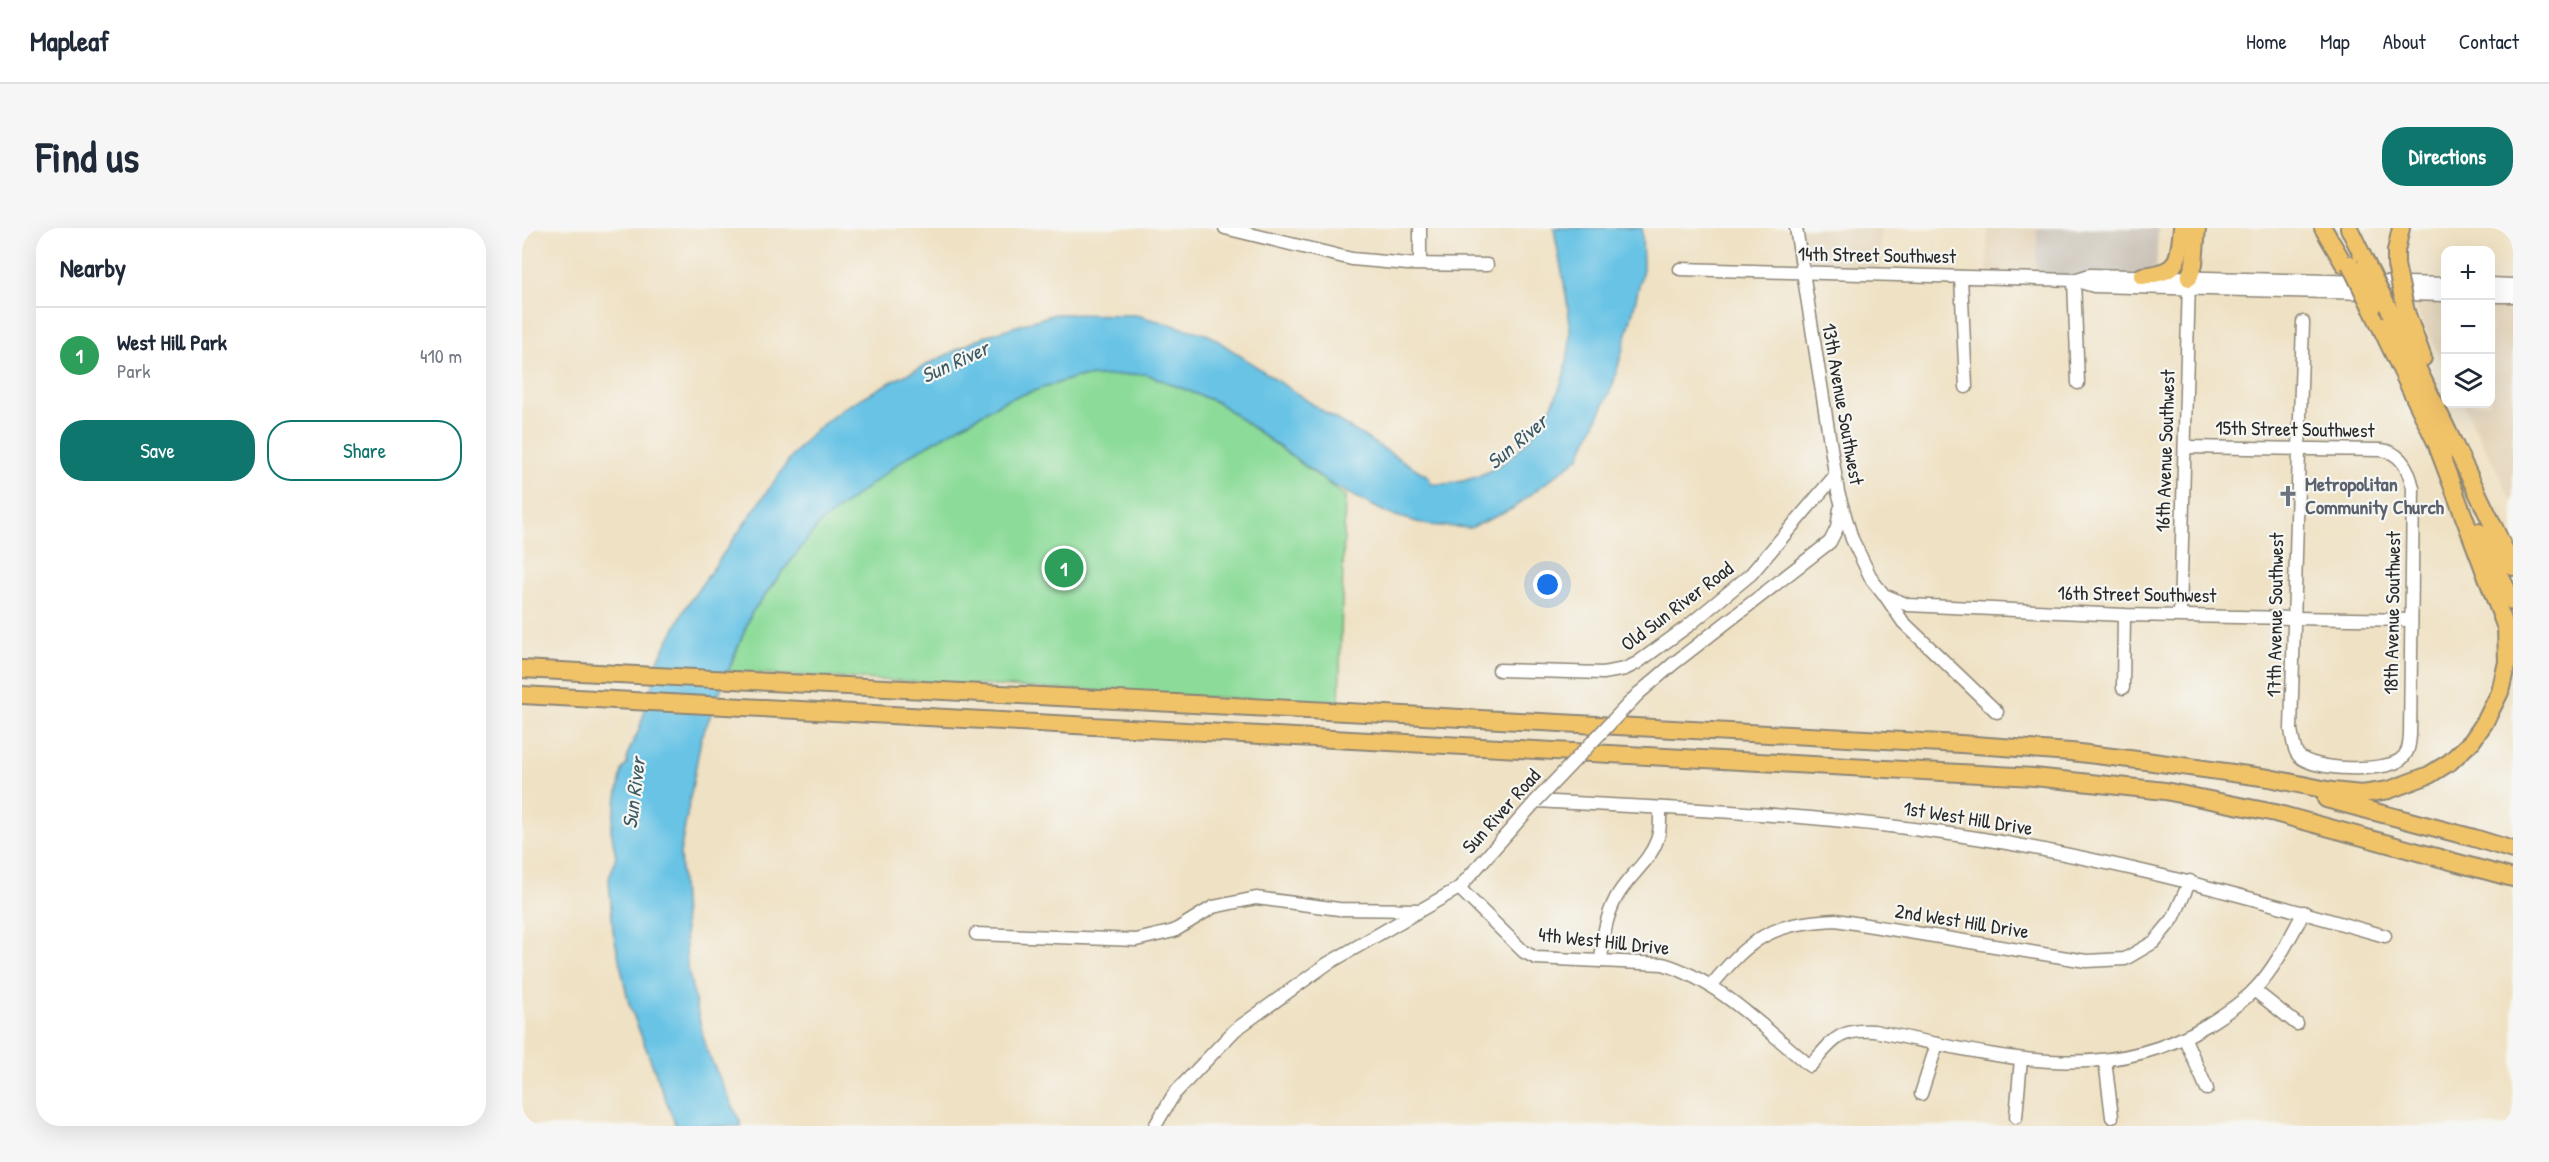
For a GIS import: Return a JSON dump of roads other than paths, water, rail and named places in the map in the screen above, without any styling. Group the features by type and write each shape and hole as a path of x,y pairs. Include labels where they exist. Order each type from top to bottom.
{"highway":[{"path":"2142,276 2156,274 2174,266 2178,260 2185,228"},
{"path":"2185,228 2189,283"},
{"path":"2189,283 2194,264 2197,228"},
{"path":"2323,228 2398,312 2464,469 2513,567"},
{"path":"2332,228 2353,264 2369,304 2513,602"},
{"path":"2349,228 2353,264"},
{"path":"2398,312 2396,251 2401,228"},
{"path":"522,669 1961,744 2071,752 2146,761 2362,794 2389,790 2429,775 2450,762 2472,741 2486,722 2500,692 2507,662 2506,628 2438,448"},
{"path":"522,695 2034,777 2165,791 2275,813 2513,878"},
{"path":"2146,761 2372,810 2513,850"}],"street":[{"path":"1225,228 1352,259 1408,264 1487,265"},
{"path":"1420,228 1420,263"},
{"name":"13th Avenue Southwest","path":"1796,228 1834,477 1852,539 1872,580 1884,595"},
{"name":"14th Street Southwest","path":"1680,269 2074,280 2094,286 2189,283 2441,284"},
{"name":"14th Street Southwest","path":"2074,280 2090,275 2142,276 2189,283 2441,295"},
{"path":"1962,277 1966,387"},
{"path":"2074,280 2078,383"},
{"name":"16th Avenue Southwest","path":"2180,615 2189,283"},
{"path":"2495,284 2513,285"},
{"path":"2495,296 2513,296"},
{"name":"17th Avenue Southwest","path":"2303,322 2291,730 2295,747 2299,756 2312,763 2347,768 2379,768 2399,761 2408,752 2410,735"},
{"name":"15th Street Southwest","path":"2185,447 2381,450 2390,451 2401,459"},
{"name":"18th Avenue Southwest","path":"2401,459 2410,473 2413,488 2410,735"},
{"name":"Old Sun River Road","path":"1499,670 1603,673 1625,669 1637,663 1688,626 1751,574 1834,477"},
{"name":"Sun River Road","path":"1155,1126 1173,1094 1235,1030 1327,964 1459,888 1536,801 1638,694 1672,664 1830,542 1841,515 1838,492"},
{"path":"1884,595 1904,622 1997,712"},
{"name":"16th Street Southwest","path":"1884,595 1908,604 2124,615 2410,620"},
{"path":"2123,688 2124,615"},
{"name":"1st West Hill Drive","path":"1536,801 1825,819 1922,830 2041,849 2190,881 2385,936"},
{"path":"1601,961 1603,931 1607,917 1618,895 1657,841 1660,808"},
{"name":"2nd West Hill Drive","path":"1712,986 1737,955 1766,934 1802,922 1836,920 2086,961 2125,959 2154,942 2173,919 2190,881"},
{"name":"4th West Hill Drive","path":"1459,888 1524,952 1536,958 1663,964 1680,969 1712,986 1810,1066 1837,1037 1853,1030 1874,1031 1937,1044"},
{"path":"976,934 1136,940 1174,931 1213,907 1256,898 1340,909 1421,910"},
{"path":"1921,1094 1937,1044 2062,1064 2146,1053 2185,1039 2222,1016 2254,990 2280,957 2304,912"},
{"path":"2254,990 2297,1024"},
{"path":"2185,1039 2208,1089"},
{"path":"2016,1118 2021,1059"},
{"path":"2105,1060 2112,1117"}],"water":[{"name":"Sun River","path":"1554,228 1642,228 1643,269 1613,385 1579,457 1512,509 1470,528 1428,525 1389,514 1332,485 1219,403 1146,374 1076,377 1006,400 907,457 819,524 752,612 701,739 680,853 687,965 706,1049 742,1126 676,1126 629,1004 613,931 609,879 616,856 611,830 622,770 627,764 628,753 639,730 656,664 686,607 792,456 812,433 844,408 887,384 985,336 1055,314 1136,315 1209,335 1326,413 1429,477 1431,484 1460,482 1486,472 1510,457 1530,438 1547,414 1560,388 1567,360 1570,332 1566,293"}],"place":[{"name":"Metropolitan Community Church","path":"2288,496"},
{"name":"West Hill Park","path":"1064,568"}]}
